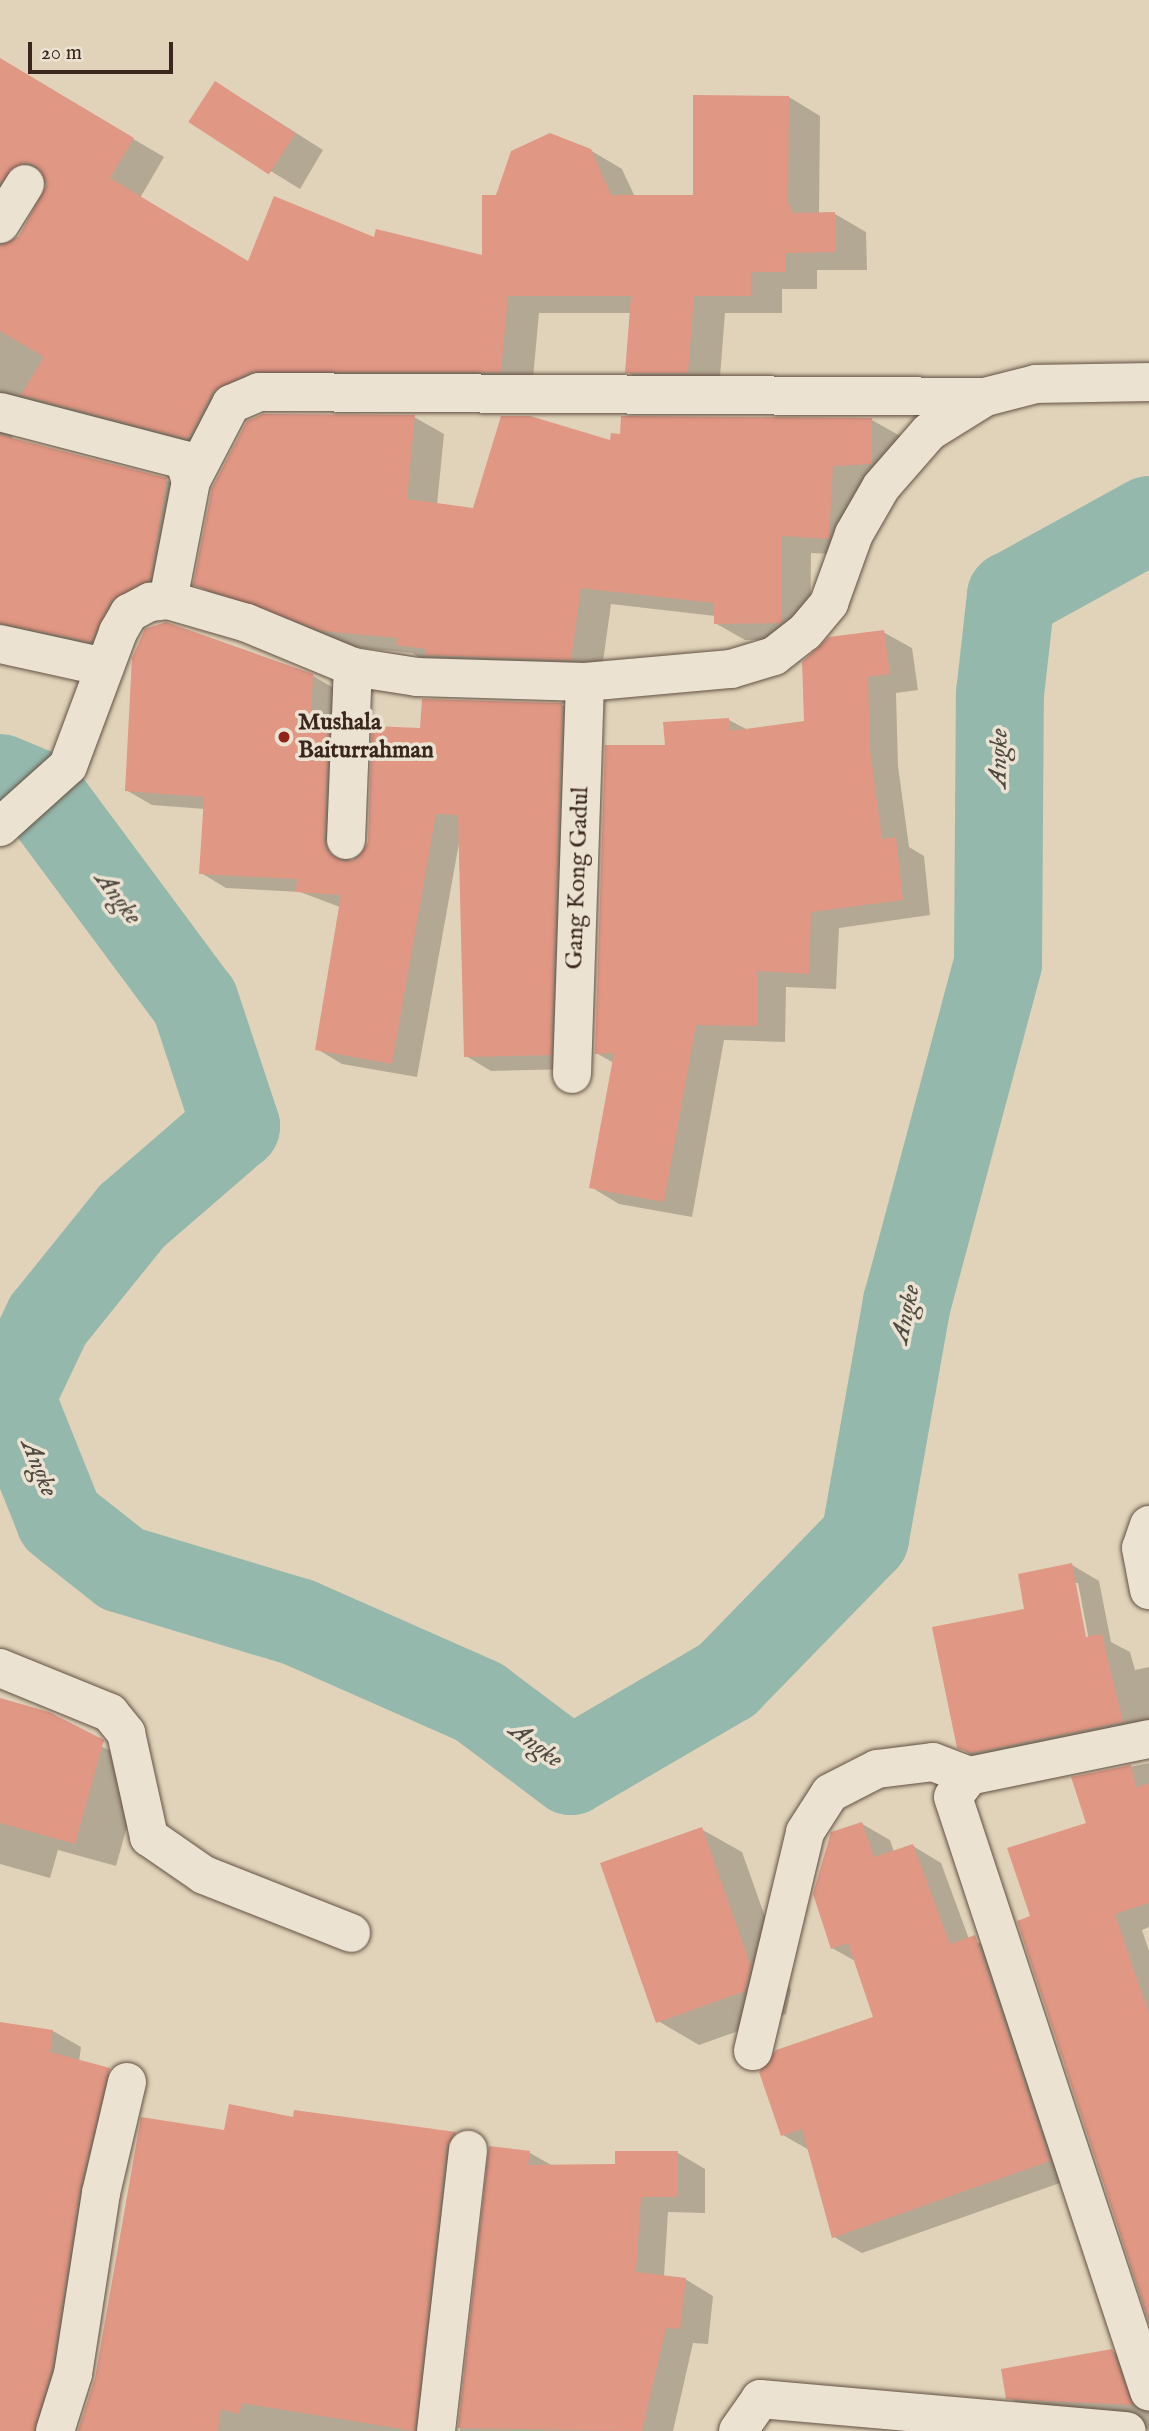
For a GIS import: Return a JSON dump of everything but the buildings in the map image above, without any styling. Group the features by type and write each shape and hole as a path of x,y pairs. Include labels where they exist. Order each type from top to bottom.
{"street":[{"path":"0,224 25,184"},
{"path":"168,600 191,481 231,404 259,392 985,397 1036,384 1149,382"},
{"path":"0,827 68,766 105,667 129,613 168,600 247,623 353,667 417,677 585,682 731,669 774,656 829,603 854,534 881,487 929,432 985,397"},
{"path":"0,412 178,455 191,481"},
{"path":"0,644 105,667"},
{"path":"346,840 353,667"},
{"name":"Gang Kong Gadul","path":"572,1074 585,682"},
{"path":"1149,1525 1141,1548 1149,1590"},
{"path":"0,1668 110,1713 126,1734 149,1837 204,1875 351,1933"},
{"path":"753,2051 805,1832 830,1793 877,1769 933,1762 970,1776 1149,1740"},
{"path":"970,1776 953,1797 957,1819 1149,2391"},
{"path":"55,2431 73,2374 101,2193 127,2082"},
{"path":"436,2431 468,2150"},
{"path":"738,2431 760,2399 1127,2431"}],"waterway":[{"name":"Angke","path":"0,778 41,795 195,1002 236,1126 132,1216 48,1320 11,1398 60,1520 122,1569 298,1622 479,1702 571,1771 727,1680 865,1538 907,1303 998,963 1000,694 1011,596 1149,520"}],"place":[{"name":"Mushala Baiturrahman","path":"284,737"}]}
